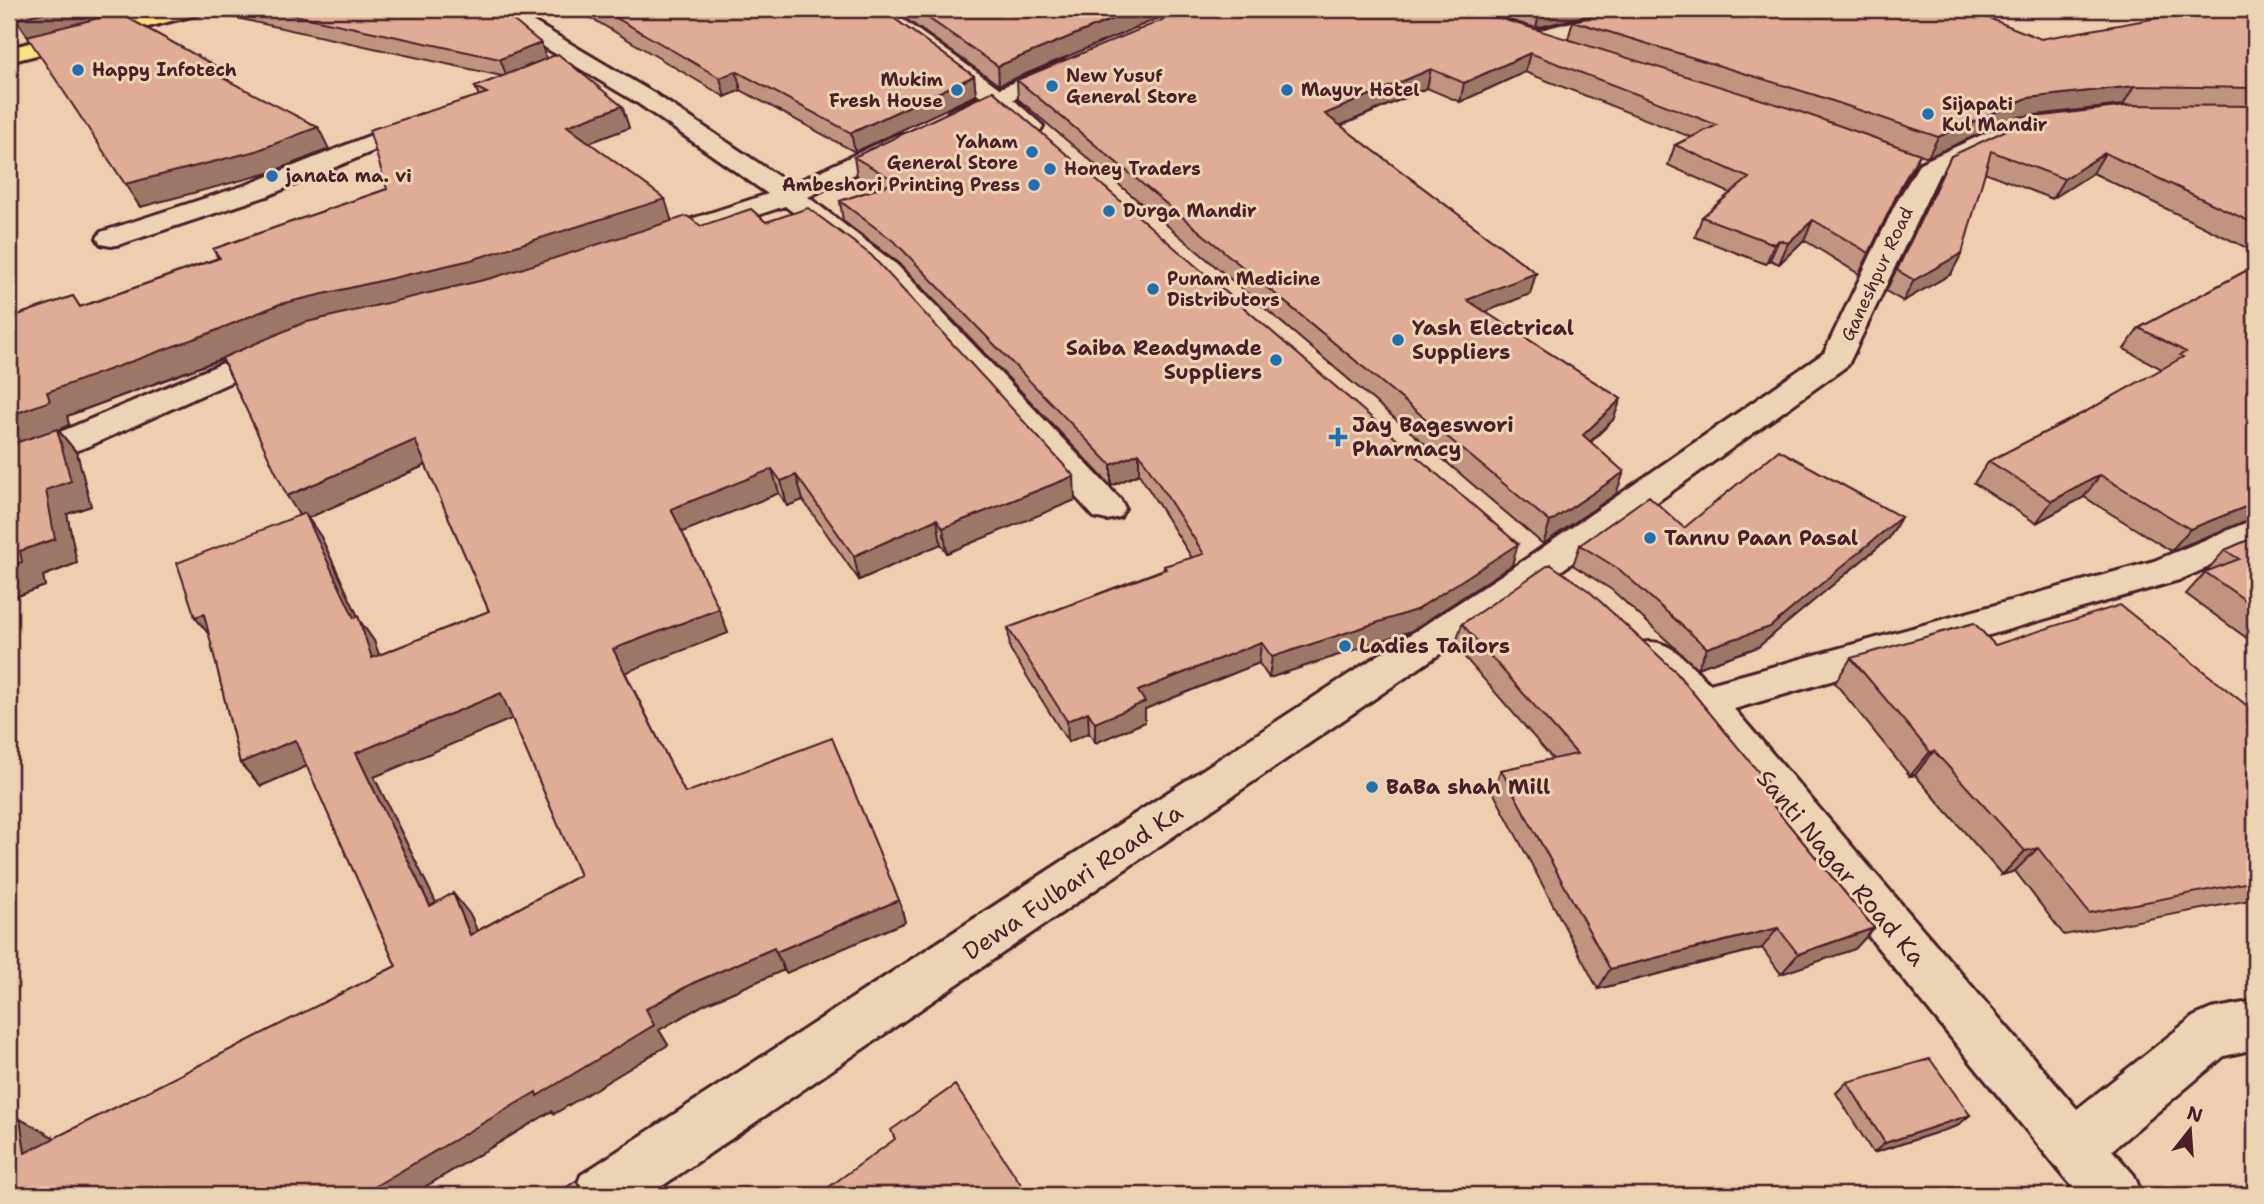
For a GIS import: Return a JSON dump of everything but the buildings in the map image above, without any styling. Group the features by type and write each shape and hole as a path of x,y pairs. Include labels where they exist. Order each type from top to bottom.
{"main road":[{"path":"9,36 117,9"},
{"path":"9,55 191,9"}],"street":[{"path":"497,9 567,63 648,99 789,195 887,271 1107,508"},
{"path":"874,9 996,97 1049,142"},
{"path":"1533,39 1647,9"},
{"path":"1507,30 1572,51"},
{"path":"621,251 789,195 996,97 1082,61"},
{"path":"111,238 258,190 449,111"},
{"name":"Ganeshpur Road","path":"1546,567 1837,358 1909,205 1917,164 2017,127"},
{"path":"9,463 90,432 306,337"},
{"path":"1703,702 2166,571 2255,532"},
{"name":"Dewa Fulbari Road Ka","path":"601,1195 1546,567"},
{"name":"Santi Nagar Road Ka","path":"1625,629 1703,702 2114,1195"},
{"path":"2073,1147 2211,1034 2255,1025"}],"place":[{"name":"Happy Infotech","path":"78,70"},
{"name":"New Yusuf General Store","path":"1052,86"},
{"name":"Mukim Fresh House","path":"957,90"},
{"name":"Mayur Hotel","path":"1287,90"},
{"name":"Sijapati Kul Mandir","path":"1928,114"},
{"name":"Yaham General Store","path":"1032,152"},
{"name":"Honey Traders","path":"1050,169"},
{"name":"janata ma. vi","path":"272,176"},
{"name":"Ambeshori Printing Press","path":"1034,185"},
{"name":"Durga Mandir","path":"1109,211"},
{"name":"Punam Medicine Distributors","path":"1153,289"},
{"name":"Yash Electrical Suppliers","path":"1398,340"},
{"name":"Saiba Readymade Suppliers","path":"1276,360"},
{"name":"Jay Bageswori Pharmacy","path":"1338,437"},
{"name":"Tannu Paan Pasal","path":"1650,538"},
{"name":"Ladies Tailors","path":"1345,646"},
{"name":"BaBa shah Mill","path":"1372,787"}]}
